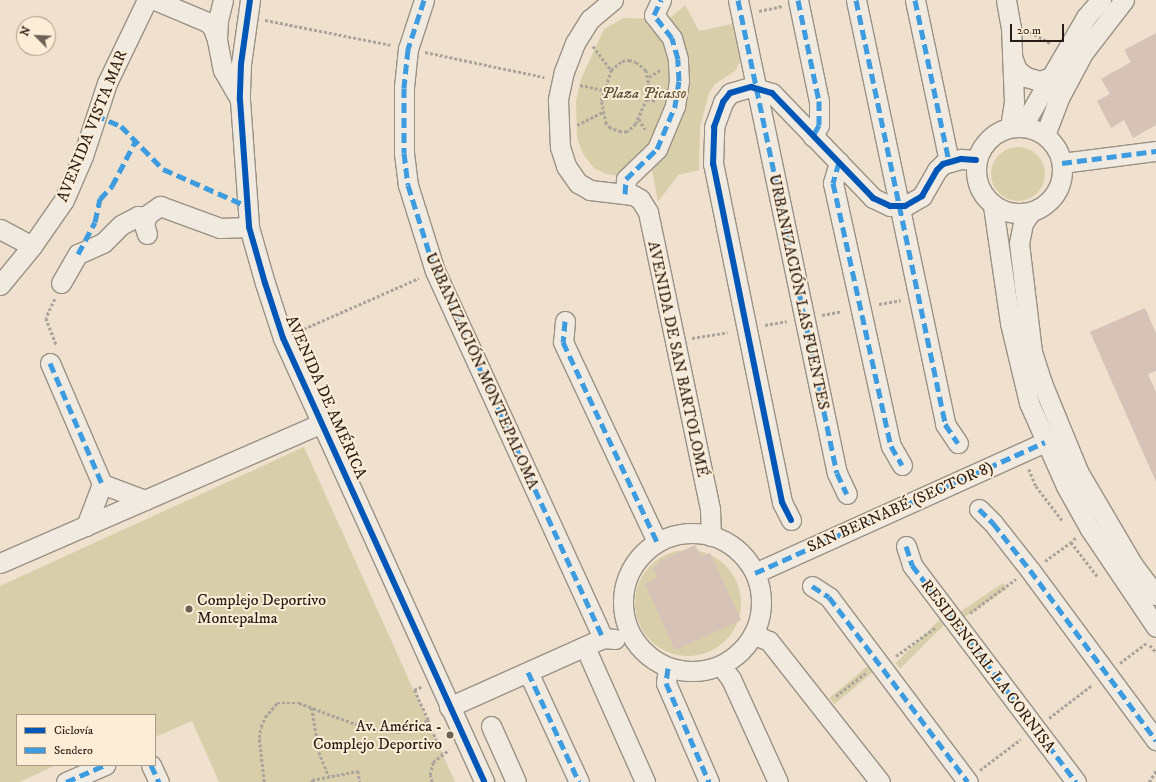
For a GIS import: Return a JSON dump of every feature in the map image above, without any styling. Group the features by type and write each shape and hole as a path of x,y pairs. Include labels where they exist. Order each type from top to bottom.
{"street":[{"name":"AVENIDA VISTA MAR","path":"0,285 32,246 64,200 83,156 107,83 147,0"},
{"path":"155,0 197,16 212,26 217,40 223,70 240,100"},
{"name":"AVENIDA DE AMÉRICA","path":"250,0 241,64 240,100 249,227 283,338 484,782"},
{"name":"URBANIZACIÓN MONTEPALOMA","path":"424,0 408,49 404,88 404,146 408,185 435,272 603,638"},
{"name":"AVENIDA DE SAN BARTOLOMÉ","path":"613,0 590,19 575,43 561,81 558,135 566,166 578,183 590,190 625,194 640,199 648,212 710,508 711,536"},
{"path":"625,194 626,179 657,149 675,106 679,81 678,59 672,38 654,16 661,0"},
{"path":"856,0 945,424 948,432 958,443"},
{"path":"915,0 949,161"},
{"path":"1006,0 1011,28 1016,127"},
{"path":"1030,212 1005,212 993,206 978,186 976,160 988,139 1016,127 1051,77 1069,46 1101,0"},
{"path":"1045,135 1059,98 1083,53 1124,0"},
{"path":"798,1 819,101 818,125 813,136"},
{"path":"197,16 215,11 223,2"},
{"path":"217,40 218,20 223,2"},
{"name":"URBANIZACIÓN LAS FUENTES","path":"739,7 837,473 847,494"},
{"path":"1012,56 1017,70 1026,77 1040,81 1051,77"},
{"path":"791,520 782,502 714,164 714,127 723,102 730,93 756,88 772,93 872,198 890,206 900,206 913,202 922,196 937,170 949,161 960,159 976,160"},
{"path":"1016,127 1045,135 1053,143 1062,163 1062,176 1052,199 1030,212 1023,223 1019,243 1031,344 1042,383 1080,473 1133,565 1156,595"},
{"path":"1062,163 1156,150"},
{"path":"838,162 833,183 891,446 902,465"},
{"path":"993,206 1018,364 1029,403 1045,442 1090,529 1152,635"},
{"path":"61,283 78,254 103,243 120,224 138,216 147,226 155,208 166,207 220,228 249,227"},
{"path":"0,230 32,246"},
{"path":"565,321 563,342 657,542"},
{"path":"50,363 102,484 86,526"},
{"path":"0,563 322,423"},
{"name":"SAN BERNABÉ (SECTOR 8)","path":"755,573 1045,442"},
{"path":"102,484 145,500"},
{"path":"979,509 993,522 1030,570 1156,740"},
{"path":"449,707 603,638 619,640 668,668 695,672 721,666 743,650 754,634 761,613 762,600 755,573 739,551 728,543 711,536 689,533 657,542 641,555 633,566 617,613 603,638"},
{"name":"RESIDENCIAL LA CORNISA","path":"906,546 912,565 1076,782"},
{"path":"812,586 829,597 880,662 967,781"},
{"path":"623,592 624,619 629,632 645,654"},
{"path":"754,634 768,641 822,707 880,782"},
{"path":"585,647 645,782"},
{"path":"721,666 732,679 778,782"},
{"path":"668,668 666,683 709,782"},
{"path":"528,672 579,782"},
{"path":"491,726 516,782"},
{"path":"66,782 103,766"},
{"path":"151,766 159,782"}],"path":[{"path":"739,7 798,1"},
{"path":"1011,28 1021,27 1051,44 1055,38 1069,46"},
{"path":"583,32 611,70"},
{"path":"622,61 636,62 642,65 649,77 648,99 636,124 627,132 610,128 603,112 603,90 611,70 622,61"},
{"path":"558,135 603,112"},
{"path":"283,338 435,272"},
{"path":"50,363 57,346 46,318 61,283"},
{"path":"822,707 880,662 890,661 950,616 964,617 1071,542"},
{"path":"967,781 1106,674 1152,635"},
{"path":"438,680 414,690 442,753"},
{"path":"264,782 259,738 265,717 271,707 285,702 299,703 366,728 389,733 411,729 428,720"},
{"path":"312,708 319,752 329,777"},
{"path":"431,782 430,775 433,762 442,753 465,742"},
{"path":"312,782 312,780 358,771 360,782"},
{"path":"1149,782 1156,771"}],"green space":[{"name":"Plaza Picasso","path":"685,5 699,31 732,24 740,62 735,71 715,84 709,93 700,127 699,170 678,175 658,202 651,165 620,176 606,174 594,168 583,154 577,138 576,101 581,79 604,29 624,18 669,19"},
{"path":"1013,147 1023,147 1033,151 1041,159 1045,169 1045,179 1041,189 1033,197 1023,201 1013,201 1003,197 995,189 991,179 991,169 995,159 1003,151"},
{"name":"Complejo Deportivo Montepalma","path":"304,447 455,782 219,782 192,721 156,737 156,714 16,714 16,766 54,766 20,782 0,782 0,586"},
{"path":"688,550 708,554 726,565 737,583 741,603 737,623 726,641 708,652 688,656 668,652 650,641 639,623 635,603 639,583 650,565 668,554"},
{"path":"1003,583 1007,589 965,617 961,612"},
{"path":"940,619 945,624 900,668 895,664"},
{"path":"870,664 875,670 835,704 829,698"}],"building":[{"path":"1156,33 1156,125 1133,138 1124,120 1111,128 1097,101 1110,94 1101,79 1131,62 1124,50"},
{"path":"1145,308 1156,333 1156,371 1148,374 1156,392 1156,482 1090,332"},
{"path":"695,545 701,557 710,553 741,620 675,650 645,584 658,578 653,568 659,565 658,562"}],"marked path":[{"path":"424,0 408,49 404,88 404,153 408,185 435,271 603,638"},
{"path":"625,194 626,179 657,149 675,106 679,81 678,59 672,38 654,15 661,0"},
{"path":"738,0 837,473 847,494"},
{"path":"798,0 819,101 819,125 813,136"},
{"path":"856,0 945,424 958,443"},
{"path":"915,0 949,161"},
{"path":"95,115 121,126 163,169 247,206"},
{"path":"78,254 95,222 100,199 112,186 135,142"},
{"path":"1062,163 1156,151"},
{"path":"839,162 833,183 891,446 902,465"},
{"path":"565,321 563,342 657,542"},
{"path":"50,363 102,484"},
{"path":"755,573 1045,442"},
{"path":"979,509 993,523 1030,570 1156,740"},
{"path":"906,546 912,565 1076,782"},
{"path":"812,586 829,597 968,782"},
{"path":"668,668 666,683 709,782"},
{"path":"528,672 579,782"},
{"path":"66,782 103,766"},
{"path":"151,766 159,782"}],"cycle path":[{"path":"250,0 241,64 240,100 249,227 265,283 283,338 484,782"},
{"path":"791,520 782,502 713,164 714,127 723,102 730,93 751,87 772,93 873,198 890,206 905,206 922,196 937,170 943,164 961,159 976,160"}],"place":[{"name":"Complejo Deportivo Montepalma","path":"189,609"},
{"name":"Av. América - Complejo Deportivo","path":"450,735"}]}
